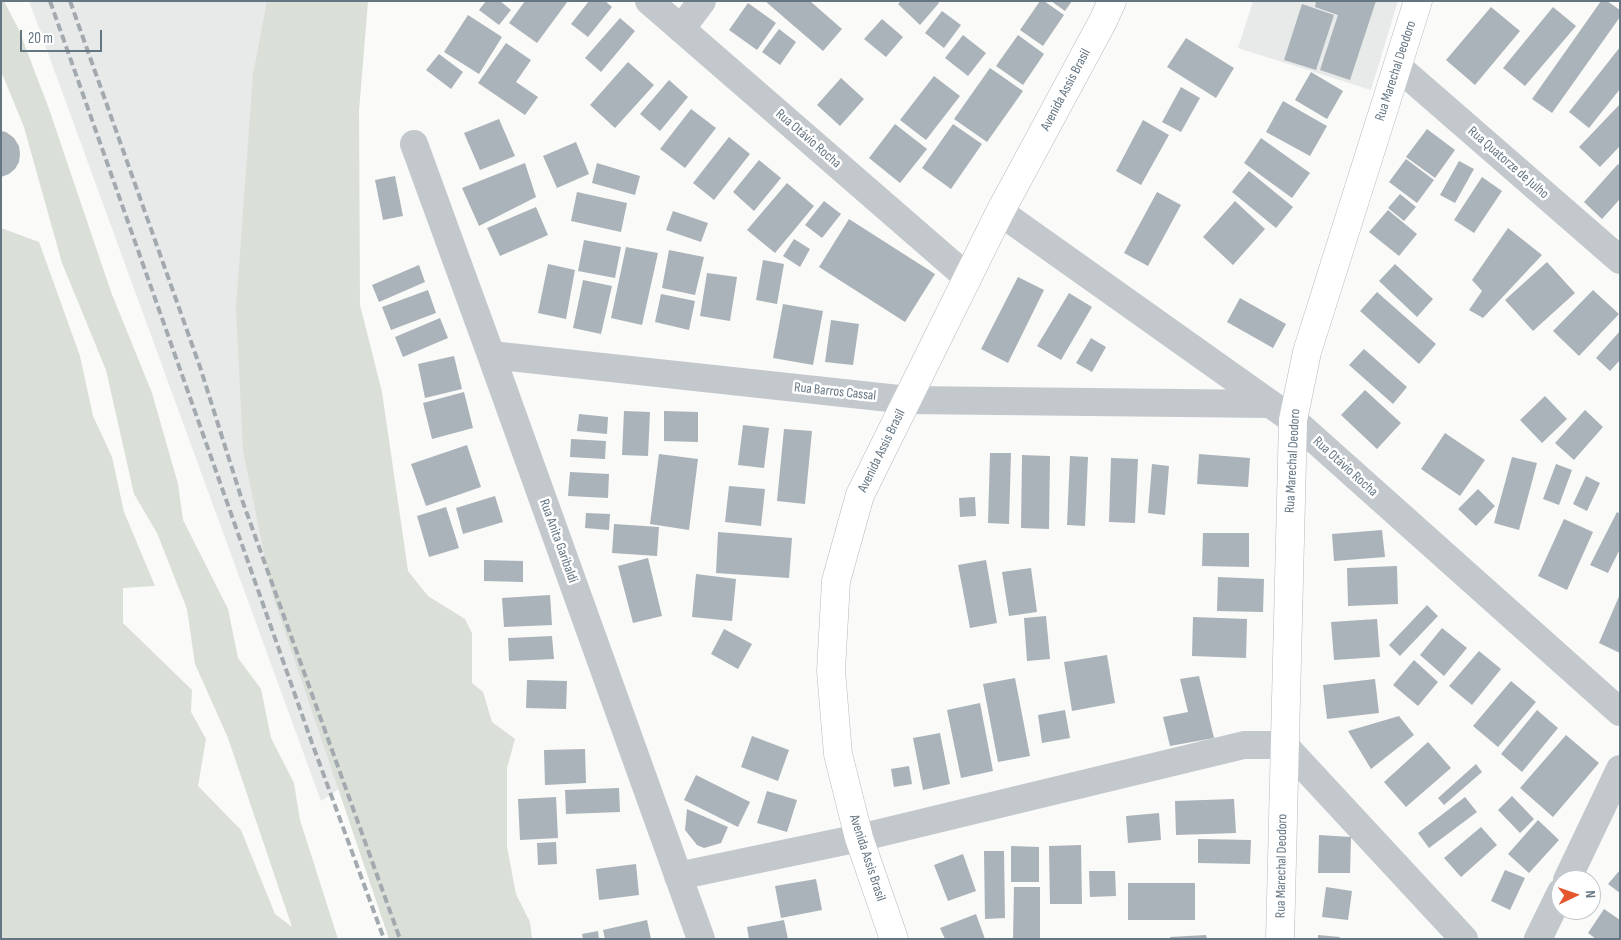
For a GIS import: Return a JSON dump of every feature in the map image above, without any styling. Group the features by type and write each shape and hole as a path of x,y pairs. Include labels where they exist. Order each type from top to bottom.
{"street":[{"name":"Rua Otávio Rocha","path":"648,1 968,278"},
{"path":"681,29 702,1"},
{"name":"Avenida Assis Brasil","path":"894,939 859,838 838,754 831,671 836,581 860,495 1000,212 1112,1"},
{"name":"Rua Marechal Deodoro","path":"1280,939 1293,420 1306,352 1418,1"},
{"name":"Rua Quatorze de Julho","path":"1397,66 1620,260"},
{"name":"Rua Anita Garibaldi","path":"414,144 701,939"},
{"name":"Rua Otávio Rocha","path":"1000,212 1293,420 1620,712"},
{"name":"Rua Barros Cassal","path":"491,355 908,400 1271,404"},
{"path":"678,876 859,838 1244,745 1284,745 1464,939"},
{"path":"1572,870 1620,769"},
{"path":"1538,939 1551,912"}],"shaded area":[{"path":"1,1 4,1 19,30 49,109 111,292 152,393 178,484 183,520 228,609 238,658 261,689 271,738 294,783 300,820 338,939 1,939 1,228 39,242 80,356 93,416 112,457 124,512 155,586 123,588 123,623 192,690 191,712 206,739 198,786 241,830 275,914 292,927 228,738 195,664 187,609 157,533 134,494 106,370 62,263 24,127 1,71"},
{"path":"29,1 281,1 373,767 321,801"},
{"path":"267,1 368,1 359,111 360,305 382,392 408,571 428,596 465,619 472,633 472,683 483,692 492,722 515,739 507,768 507,847 516,894 530,922 532,939 389,939 272,593 243,450 236,308 253,75"},
{"path":"1253,1 1398,1 1371,90 1238,48"}],"building":[{"path":"486,1 500,1 511,10 499,25 479,10"},
{"path":"525,1 568,1 537,43 509,23"},
{"path":"589,1 605,1 612,7 588,37 571,24"},
{"path":"765,1 810,1 842,29 823,51"},
{"path":"901,1 937,1 939,3 920,25 898,4"},
{"path":"1040,1 1044,1 1064,15 1043,46 1020,30"},
{"path":"1051,1 1072,1 1065,11"},
{"path":"1316,1 1376,1 1350,80 1320,70 1338,15 1315,7"},
{"path":"1601,1 1607,1 1620,10 1620,17 1552,113 1532,99"},
{"path":"748,3 776,23 757,50 729,30"},
{"path":"1302,4 1334,15 1316,70 1284,60"},
{"path":"1491,7 1520,31 1475,85 1446,60"},
{"path":"1553,7 1576,26 1525,86 1503,68"},
{"path":"942,11 961,25 944,48 925,33"},
{"path":"468,15 502,37 479,74 444,52"},
{"path":"620,18 635,31 601,72 585,58"},
{"path":"882,19 903,37 886,57 864,39"},
{"path":"779,29 796,42 780,65 762,52"},
{"path":"963,35 986,53 968,76 945,58"},
{"path":"1018,35 1044,54 1023,85 996,66"},
{"path":"1186,38 1234,68 1216,98 1167,67"},
{"path":"506,43 531,60 516,82 538,97 525,115 478,83"},
{"path":"1620,47 1620,89 1589,128 1569,112"},
{"path":"439,54 463,72 451,89 426,70"},
{"path":"628,62 654,85 615,128 590,105"},
{"path":"990,68 1023,91 987,142 954,119"},
{"path":"1311,72 1343,91 1327,119 1295,100"},
{"path":"934,76 960,96 926,140 900,120"},
{"path":"841,78 864,99 840,126 817,105"},
{"path":"669,80 688,97 660,131 640,114"},
{"path":"1181,87 1200,98 1181,132 1162,122"},
{"path":"1283,101 1327,126 1310,156 1266,132"},
{"path":"1620,104 1620,146 1600,167 1579,147"},
{"path":"691,109 716,128 685,168 660,149"},
{"path":"499,119 515,156 480,170 464,133"},
{"path":"1143,120 1169,135 1141,185 1116,171"},
{"path":"895,124 927,149 900,183 869,158"},
{"path":"953,124 982,144 951,189 922,168"},
{"path":"1427,129 1455,150 1435,178 1406,157"},
{"path":"1,131 14,138 19,146 20,154 19,162 15,169 1,177"},
{"path":"729,137 750,154 714,200 693,183"},
{"path":"1261,138 1310,173 1292,198 1244,163"},
{"path":"576,142 589,174 557,188 543,156"},
{"path":"1406,159 1434,180 1417,203 1389,182"},
{"path":"759,160 781,178 754,211 733,192"},
{"path":"1459,161 1474,169 1455,203 1440,195"},
{"path":"525,163 536,197 479,226 462,188"},
{"path":"597,163 640,176 635,195 592,183"},
{"path":"1618,164 1620,166 1620,199 1602,219 1584,202"},
{"path":"1249,171 1293,207 1276,228 1232,192"},
{"path":"395,176 403,216 383,220 375,180"},
{"path":"1482,177 1502,191 1474,233 1454,220"},
{"path":"787,183 814,206 775,253 747,230"},
{"path":"577,192 627,203 621,232 571,221"},
{"path":"1157,192 1181,205 1148,266 1124,253"},
{"path":"1400,194 1416,207 1404,221 1388,208"},
{"path":"824,201 841,214 822,238 805,225"},
{"path":"1235,201 1265,229 1233,265 1203,237"},
{"path":"536,207 548,235 500,256 487,228"},
{"path":"1388,210 1417,234 1399,256 1369,232"},
{"path":"673,211 708,223 701,242 666,230"},
{"path":"849,219 935,274 905,322 819,267"},
{"path":"1508,228 1542,255 1483,318 1469,310 1482,291 1472,280"},
{"path":"794,239 810,249 800,267 783,256"},
{"path":"584,240 621,247 615,278 578,271"},
{"path":"626,247 658,253 642,325 611,318"},
{"path":"669,250 704,257 695,295 662,288"},
{"path":"763,260 784,264 777,304 756,300"},
{"path":"1547,262 1575,293 1533,331 1505,300"},
{"path":"548,264 575,270 566,319 538,313"},
{"path":"1395,264 1433,299 1417,317 1379,281"},
{"path":"419,265 425,282 379,302 372,285"},
{"path":"707,273 737,277 730,321 700,316"},
{"path":"1018,277 1044,290 1008,363 981,349"},
{"path":"583,280 612,286 601,334 573,328"},
{"path":"428,290 436,313 391,330 382,307"},
{"path":"1593,290 1619,314 1579,356 1553,331"},
{"path":"1377,292 1436,344 1419,364 1360,311"},
{"path":"1069,293 1092,307 1061,360 1037,346"},
{"path":"661,294 695,301 689,330 655,322"},
{"path":"1240,298 1286,324 1273,348 1227,322"},
{"path":"783,304 823,311 813,365 773,358"},
{"path":"440,318 448,338 403,357 395,337"},
{"path":"831,320 859,324 853,365 825,362"},
{"path":"1620,331 1620,360 1610,371 1596,358"},
{"path":"1091,338 1106,347 1092,372 1076,363"},
{"path":"1364,349 1407,387 1393,404 1349,365"},
{"path":"454,356 462,389 425,398 418,364"},
{"path":"1365,390 1401,423 1377,449 1341,415"},
{"path":"464,392 473,428 432,439 423,403"},
{"path":"1545,396 1567,419 1542,443 1520,420"},
{"path":"1585,410 1603,427 1574,460 1555,443"},
{"path":"624,411 650,412 648,456 622,455"},
{"path":"664,411 698,412 698,442 664,441"},
{"path":"579,414 608,417 607,434 577,431"},
{"path":"743,425 769,428 764,468 738,465"},
{"path":"784,429 812,431 805,504 777,501"},
{"path":"1445,433 1485,460 1460,496 1421,469"},
{"path":"571,439 606,441 605,459 570,457"},
{"path":"467,445 481,487 426,506 411,464"},
{"path":"990,453 1011,453 1009,524 988,523"},
{"path":"659,454 698,459 689,530 650,524"},
{"path":"1199,454 1250,458 1248,487 1197,484"},
{"path":"1022,455 1050,456 1049,529 1021,528"},
{"path":"1070,456 1088,457 1085,526 1067,525"},
{"path":"1512,457 1537,463 1519,530 1494,523"},
{"path":"1111,458 1138,459 1135,523 1109,522"},
{"path":"1152,464 1169,466 1165,515 1148,513"},
{"path":"1556,464 1572,470 1559,505 1543,499"},
{"path":"570,472 609,474 608,498 568,496"},
{"path":"1586,476 1600,483 1587,511 1573,504"},
{"path":"729,486 765,489 761,526 725,522"},
{"path":"1478,489 1495,506 1476,526 1458,509"},
{"path":"495,496 503,522 463,534 456,508"},
{"path":"975,497 976,516 960,517 959,498"},
{"path":"446,507 459,548 429,557 417,516"},
{"path":"1617,512 1620,514 1620,549 1608,573 1590,565"},
{"path":"586,513 610,514 609,530 585,528"},
{"path":"1564,519 1593,532 1567,590 1538,576"},
{"path":"614,524 659,527 657,556 612,553"},
{"path":"1382,530 1385,557 1334,561 1332,534"},
{"path":"718,532 792,538 789,578 716,573"},
{"path":"1203,533 1249,533 1249,567 1202,566"},
{"path":"648,558 662,616 633,623 618,566"},
{"path":"484,560 523,561 523,582 484,581"},
{"path":"986,560 997,623 970,628 958,565"},
{"path":"1397,566 1398,604 1348,606 1347,568"},
{"path":"1031,568 1037,612 1009,616 1002,572"},
{"path":"696,574 736,579 732,621 692,617"},
{"path":"1218,577 1264,579 1263,612 1217,611"},
{"path":"1620,594 1620,653 1599,643"},
{"path":"550,595 552,625 504,627 502,598"},
{"path":"1427,605 1438,616 1400,656 1389,645"},
{"path":"1046,616 1050,659 1027,661 1024,618"},
{"path":"1193,617 1247,619 1246,658 1192,656"},
{"path":"1377,619 1380,657 1334,660 1331,622"},
{"path":"1442,628 1467,648 1444,676 1420,655"},
{"path":"724,629 752,644 738,669 711,654"},
{"path":"552,636 554,659 509,661 508,638"},
{"path":"1479,651 1501,669 1472,705 1449,686"},
{"path":"1107,655 1115,703 1072,711 1064,662"},
{"path":"1414,660 1438,682 1418,706 1393,685"},
{"path":"1199,676 1214,738 1170,746 1163,717 1188,712 1180,679"},
{"path":"1015,678 1030,756 998,762 983,684"},
{"path":"1375,679 1379,713 1327,719 1323,685"},
{"path":"527,680 567,681 566,709 526,708"},
{"path":"1511,681 1536,702 1498,747 1473,726"},
{"path":"980,703 993,771 961,778 947,710"},
{"path":"1065,710 1070,738 1042,743 1038,715"},
{"path":"1537,710 1558,728 1522,772 1501,754"},
{"path":"1399,716 1414,735 1371,769 1348,731"},
{"path":"940,733 950,784 923,790 913,738"},
{"path":"1566,735 1599,763 1553,817 1520,788"},
{"path":"752,736 789,750 778,781 741,767"},
{"path":"1428,742 1451,768 1406,807 1384,782"},
{"path":"585,749 586,783 545,785 544,750"},
{"path":"1476,764 1482,772 1444,805 1438,798"},
{"path":"909,766 912,784 894,787 891,769"},
{"path":"696,775 750,802 738,827 684,800"},
{"path":"619,788 620,812 566,814 565,790"},
{"path":"767,791 797,800 787,832 757,823"},
{"path":"1512,796 1534,819 1520,833 1498,810"},
{"path":"556,797 558,838 520,840 518,799"},
{"path":"1465,797 1477,812 1429,848 1418,833"},
{"path":"1234,799 1236,833 1176,835 1175,801"},
{"path":"687,809 728,827 721,843 704,848 697,845 685,830"},
{"path":"1159,813 1161,840 1128,843 1126,816"},
{"path":"1538,820 1559,840 1529,873 1508,854"},
{"path":"1481,827 1497,845 1461,877 1444,858"},
{"path":"1319,835 1351,837 1350,873 1318,873"},
{"path":"1198,839 1251,840 1250,864 1198,863"},
{"path":"556,842 557,864 538,865 537,843"},
{"path":"1081,845 1082,904 1050,904 1049,846"},
{"path":"1011,846 1039,847 1039,882 1011,882"},
{"path":"984,851 1004,851 1005,918 985,919"},
{"path":"963,854 976,891 948,901 934,865"},
{"path":"636,864 639,895 599,900 596,869"},
{"path":"1505,870 1525,878 1510,910 1491,901"},
{"path":"1620,870 1620,893 1608,884"},
{"path":"1089,871 1115,871 1116,896 1090,897"},
{"path":"816,879 822,910 781,918 775,886"},
{"path":"1128,883 1195,883 1195,920 1128,920"},
{"path":"1014,887 1040,887 1040,939 1013,939"},
{"path":"1326,887 1352,891 1348,920 1322,917"},
{"path":"1604,909 1620,920 1620,939 1596,939 1588,933 1597,920 1601,920 1601,914"},
{"path":"976,914 985,939 945,939 940,928"},
{"path":"647,920 651,939 605,939 603,930"},
{"path":"784,920 788,939 749,939 747,927"},
{"path":"598,931 599,939 583,939 582,934"},
{"path":"1206,935 1207,939 1170,939 1170,937"},
{"path":"1318,935 1340,937 1340,939 1318,939"}],"railway":[{"path":"50,1 312,743 384,939"},
{"path":"70,1 200,367 241,497 400,939"}]}
